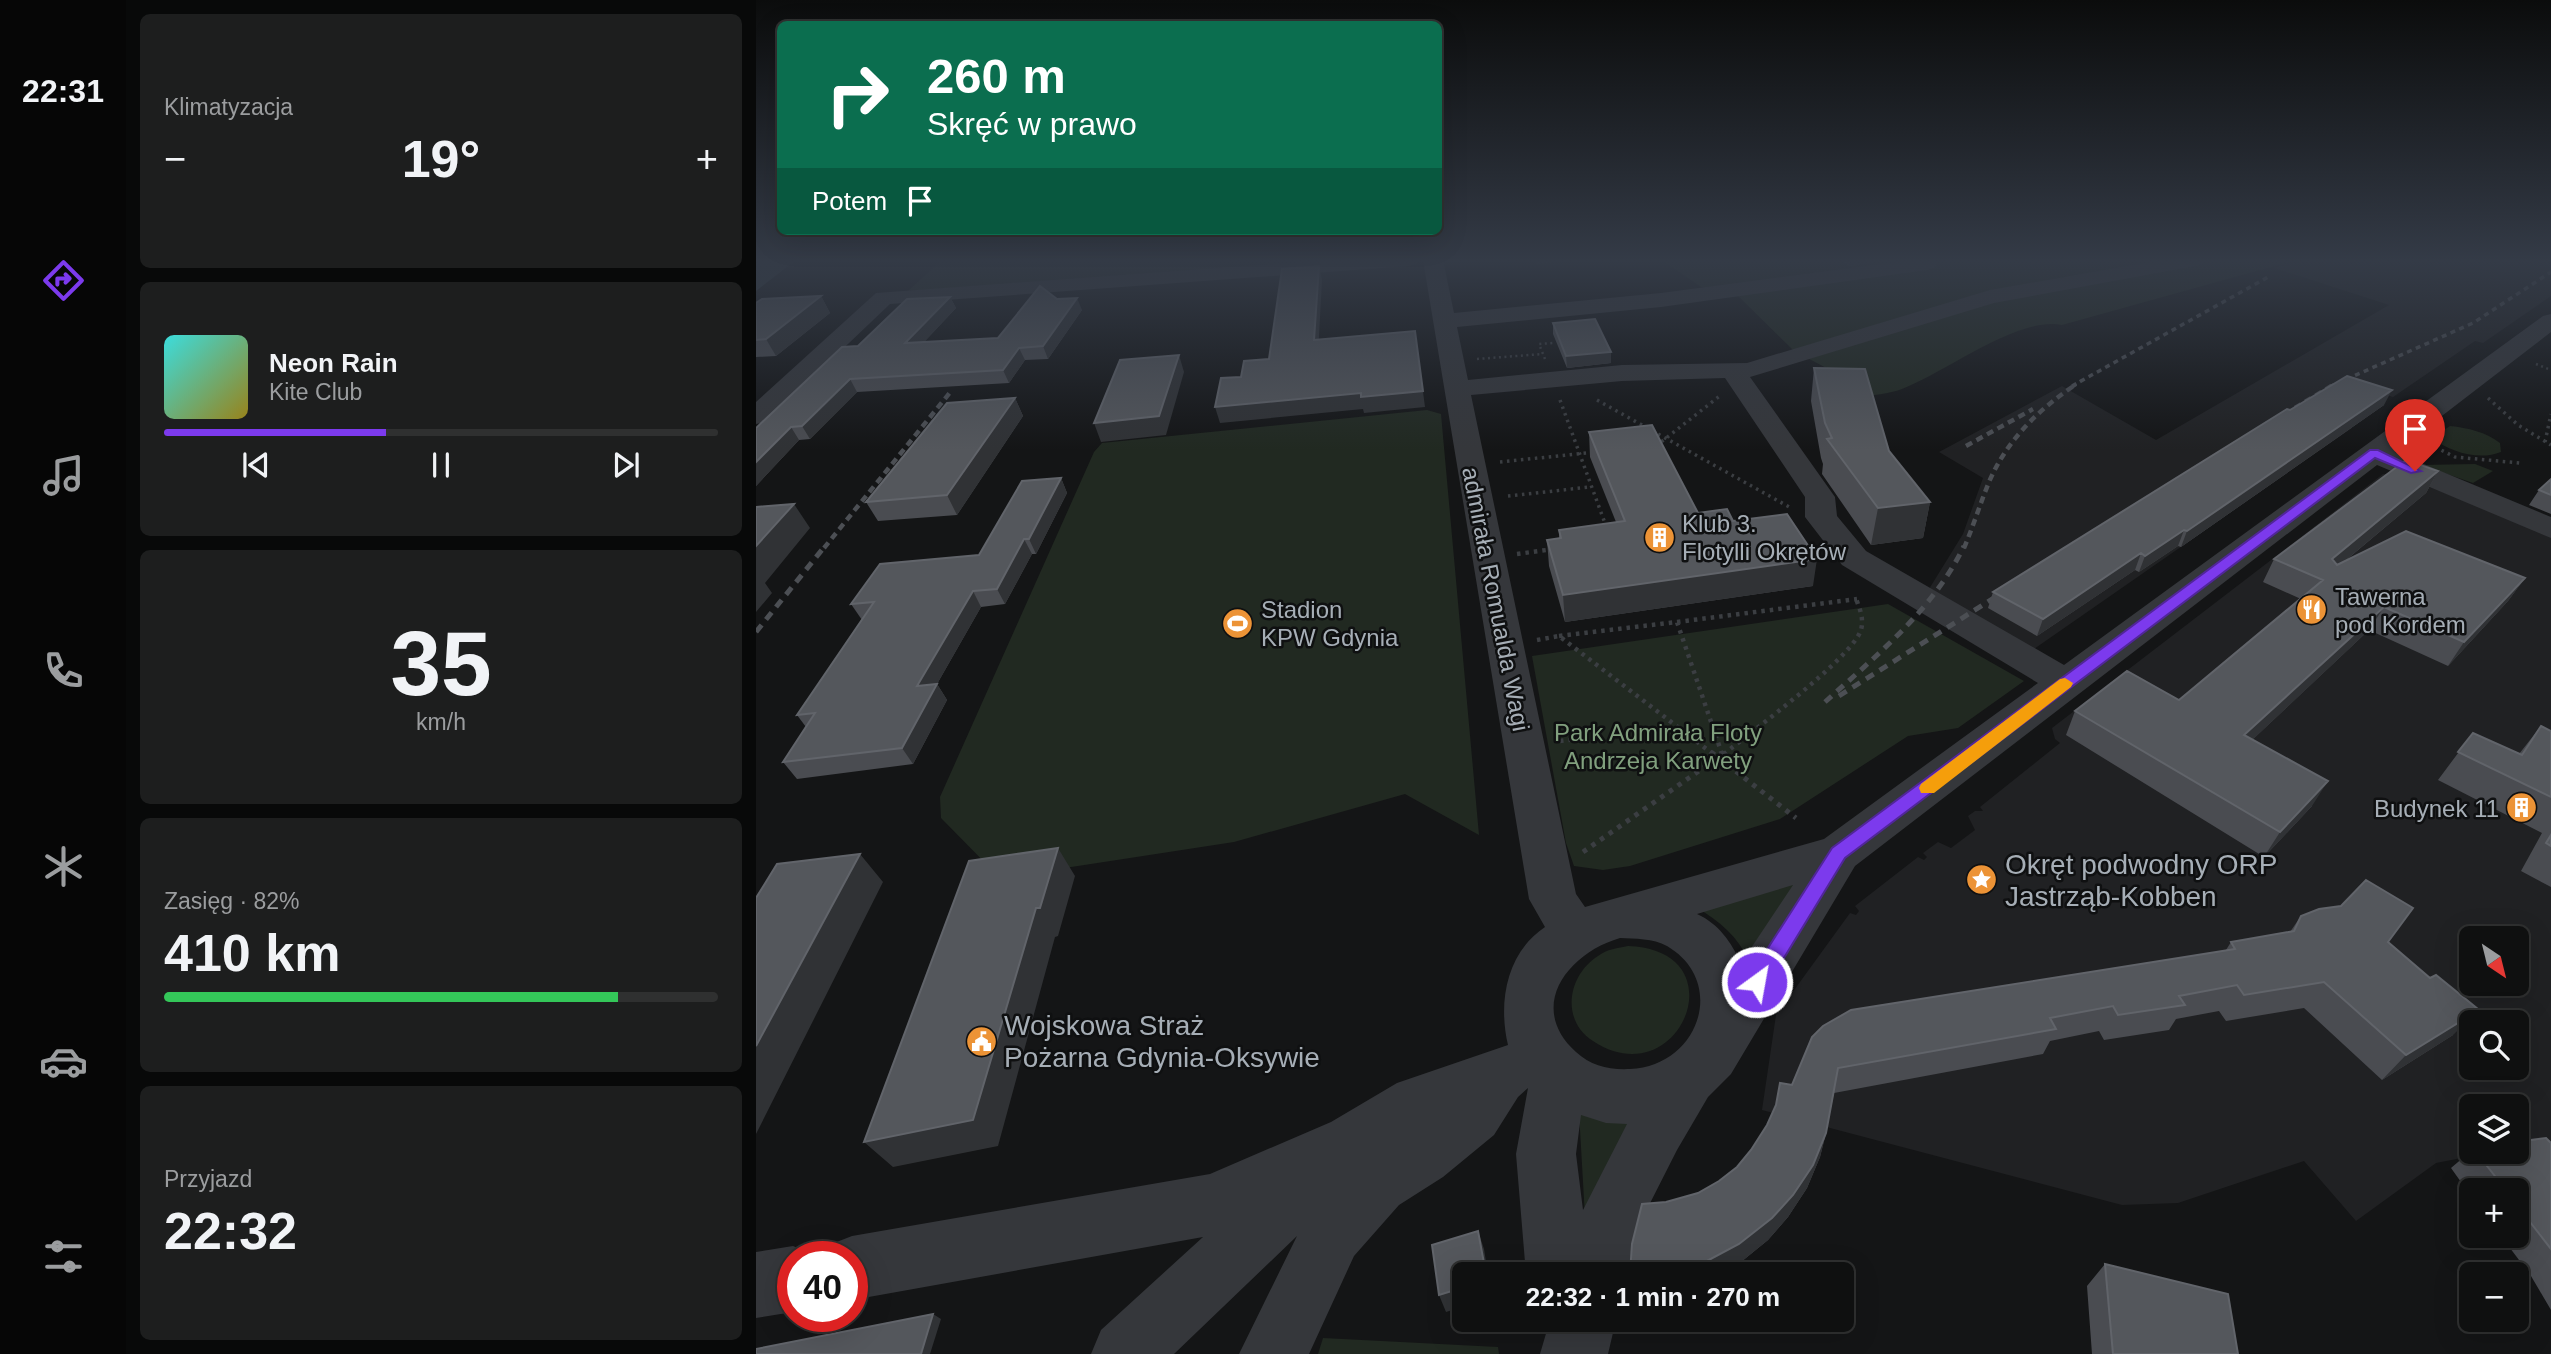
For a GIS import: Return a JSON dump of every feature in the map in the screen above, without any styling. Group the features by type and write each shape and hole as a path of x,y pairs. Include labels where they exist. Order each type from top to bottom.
{"street":[{"path":"756,416 858,323"},
{"name":"admirała Romualda Wagi","path":"1446,323 1553,899 1597,925"},
{"path":"1455,375 1556,380 1622,373 1737,377 1765,366 1920,323"},
{"path":"1599,1262 1613,1212 1656,1129 1839,853 2548,323"},
{"path":"1737,377 1820,497 1821,517 1854,558 2066,683"},
{"path":"2374,453 2551,528"},
{"path":"1557,1262 1546,1154 1531,1067 1528,1010 1530,992 1545,958 1597,925 1839,853"},
{"path":"1531,1067 1584,1089 1610,1096 1637,1097 1663,1091 1702,1063 1726,1023 1728,998 1722,975 1710,954 1692,936 1670,924 1646,918 1597,925"},
{"path":"868,1265 1211,1205 1392,1146 1475,1115 1531,1067"},
{"path":"1125,1354 1208,1277 1392,1146"},
{"path":"1273,1354 1332,1234 1392,1146"},
{"path":"756,1285 777,1282"},
{"path":"1564,1332 1567,1354"},
{"path":"1574,1354 1580,1332"}],"path":[{"path":"1554,343 1539,345 1556,380 1578,454 1607,531"},
{"path":"1455,375 1543,354"},
{"path":"2527,360 2551,370"},
{"path":"1644,447 1657,446 1737,377"},
{"path":"1556,380 1798,512"},
{"path":"2482,394 2518,425 2551,446"},
{"path":"2545,442 2551,414"},
{"path":"2422,441 2455,457 2520,463"},
{"path":"1474,482 1578,454 1605,451"},
{"path":"1474,482 1590,487"},
{"path":"1489,557 1560,548"},
{"path":"1504,645 1912,591"},
{"path":"1547,870 1581,854 1723,755 1843,656 1859,636 1864,615 1856,599"},
{"path":"1677,622 1726,767"},
{"path":"1559,636 1726,767 1796,818"}],"shaded area":[{"path":"2358,323 2512,323 2483,343 2475,341 2393,397 2348,383 2302,410 2352,428 2034,649 1929,589 1963,534 1983,478 1939,452 2062,386 2156,440"},
{"path":"2383,474 2399,475 2551,535 2551,1179 2529,1158 2529,1094 2459,1094 2459,1158 2436,1163 2356,1221 2304,1161 2178,1203 2122,1205 1762,1110 1776,1015 1850,913 1856,915 1859,911 1855,906 1918,857 1924,860 1927,857 1923,853 1938,842 1951,848 1975,830 1968,816 1975,811 1983,811 1980,807 2060,743 2055,739 2052,728"}],"green space":[{"path":"1766,323 2069,323 2024,329 1981,348 1919,382 1886,393 1859,397 1834,372 1794,351"},
{"name":"Stadion KPW Gdynia","path":"1427,410 1441,414 1479,835 1405,794 1234,842 1000,878 941,818 940,797 1094,452 1102,443"},
{"path":"2450,426 2489,436 2500,443 2501,452 2483,456 2465,454 2432,438"},
{"path":"2475,464 2493,471 2473,483 2421,465"},
{"name":"Park Admirała Floty Andrzeja Karwety","path":"1888,604 2024,681 1958,728 1908,736 1780,819 1630,866 1603,870 1574,866 1566,843 1532,656"},
{"path":"1806,868 1749,961 1728,930 1697,908"},
{"path":"1628,946 1662,954 1682,971 1689,993 1685,1016 1672,1037 1651,1051 1624,1053 1593,1041 1576,1022 1572,1010 1575,986 1588,964 1605,952"},
{"path":"1579,1112 1630,1121 1585,1217"},
{"path":"1323,1338 1498,1347 1499,1354 1318,1354"}],"building":[{"path":"756,323 786,323 766,339 756,340"},
{"path":"882,323 924,323 905,343 998,338 1010,323 1059,323 1043,346 1019,348 1003,370 850,379 802,426 791,427 756,462 756,428 842,347 858,346"},
{"path":"1274,323 1315,323 1314,340 1415,331 1423,391 1361,397 1361,393 1215,407 1221,378 1241,377 1244,361 1269,359"},
{"path":"1553,323 1597,323 1611,352 1566,356"},
{"path":"1179,355 1159,416 1094,423 1120,360"},
{"path":"1814,368 1865,369 1889,451 1930,502 1878,508 1827,439 1832,438 1825,423"},
{"path":"2347,376 2392,390 2187,531 2184,530 2145,556 2141,553 2043,619 1993,592 2287,409 2290,410"},
{"path":"1015,398 947,495 866,502 947,403"},
{"name":"Klub 3. Flotylli Okrętów","path":"1652,425 1698,513 1727,509 1733,521 1787,514 1817,559 1563,595 1547,540 1561,538 1559,530 1625,521 1589,432"},
{"path":"2406,460 2438,471 2332,559 2337,565 2406,531 2525,578 2464,642 2384,607 2244,735 2328,781 2280,832 2075,711 2127,671 2179,700 2323,580 2274,559"},
{"path":"1061,478 1029,539 1024,539 997,589 973,591 917,686 937,684 902,748 783,762 815,713 797,715 874,602 851,604 880,564 979,555 1022,481"},
{"path":"2551,479 2551,495 2539,490"},
{"path":"794,504 756,546 756,507"},
{"path":"2541,726 2551,731 2551,797 2458,752 2473,733 2522,755"},
{"path":"1058,848 1040,908 1036,908 973,1120 864,1142 969,861"},
{"path":"860,854 756,1046 756,898 777,864"},
{"path":"2366,880 2413,908 2388,942 2430,978 2436,975 2479,1010 2459,1010 2459,1022 2406,1055 2324,982 2244,995 2237,985 2179,996 2185,1005 2118,1015 2113,1006 2050,1018 2056,1029 1838,1068 1826,1133 1813,1165 1793,1195 1772,1218 1739,1244 1705,1262 1631,1262 1632,1244 1642,1204 1666,1202 1698,1193 1737,1167 1767,1125 1776,1105 1780,1083 1792,1085 1812,1037 1823,1026 1851,1010 2235,949 2231,942 2294,931 2301,916 2319,909 2341,906"},
{"path":"2546,1138 2551,1143 2551,1249 2529,1221 2529,1178 2497,1178 2485,1164 2529,1164 2529,1140"},
{"path":"1478,1231 1484,1262 1452,1262 1452,1291 1439,1295 1432,1245"},
{"path":"2105,1264 2228,1294 2238,1354 2113,1354"},
{"path":"933,1314 921,1354 756,1354 756,1349 842,1332 868,1332 868,1327"}],"railway":[{"path":"2081,381 2185,323"},
{"path":"2332,386 2473,323"},
{"path":"2072,386 2081,381"},
{"path":"2075,385 2081,381"},
{"path":"1964,548 1989,482 2014,439 2048,405 2075,385"},
{"path":"2295,408 2332,386"},
{"path":"824,548 952,390"},
{"path":"1966,446 2033,409"},
{"path":"756,632 825,546"},
{"path":"1825,702 1920,611 1952,569 1964,546"},
{"path":"1839,696 2005,591"}],"slow traffic":[{"path":"1928,788 2065,683"}],"place":[{"name":"Klub 3. Flotylli Okrętów","path":"1659,537"},
{"name":"Tawerna pod Kordem","path":"2312,610"},
{"name":"Stadion KPW Gdynia","path":"1238,623"},
{"name":"Budynek 11","path":"2522,808"},
{"name":"Okręt podwodny ORP Jastrząb-Kobben","path":"1982,880"},
{"name":"Wojskowa Straż Pożarna Gdynia-Oksywie","path":"981,1041"}],"route":[{"path":"1757,982 1839,853 2374,453 2415,471"}]}
